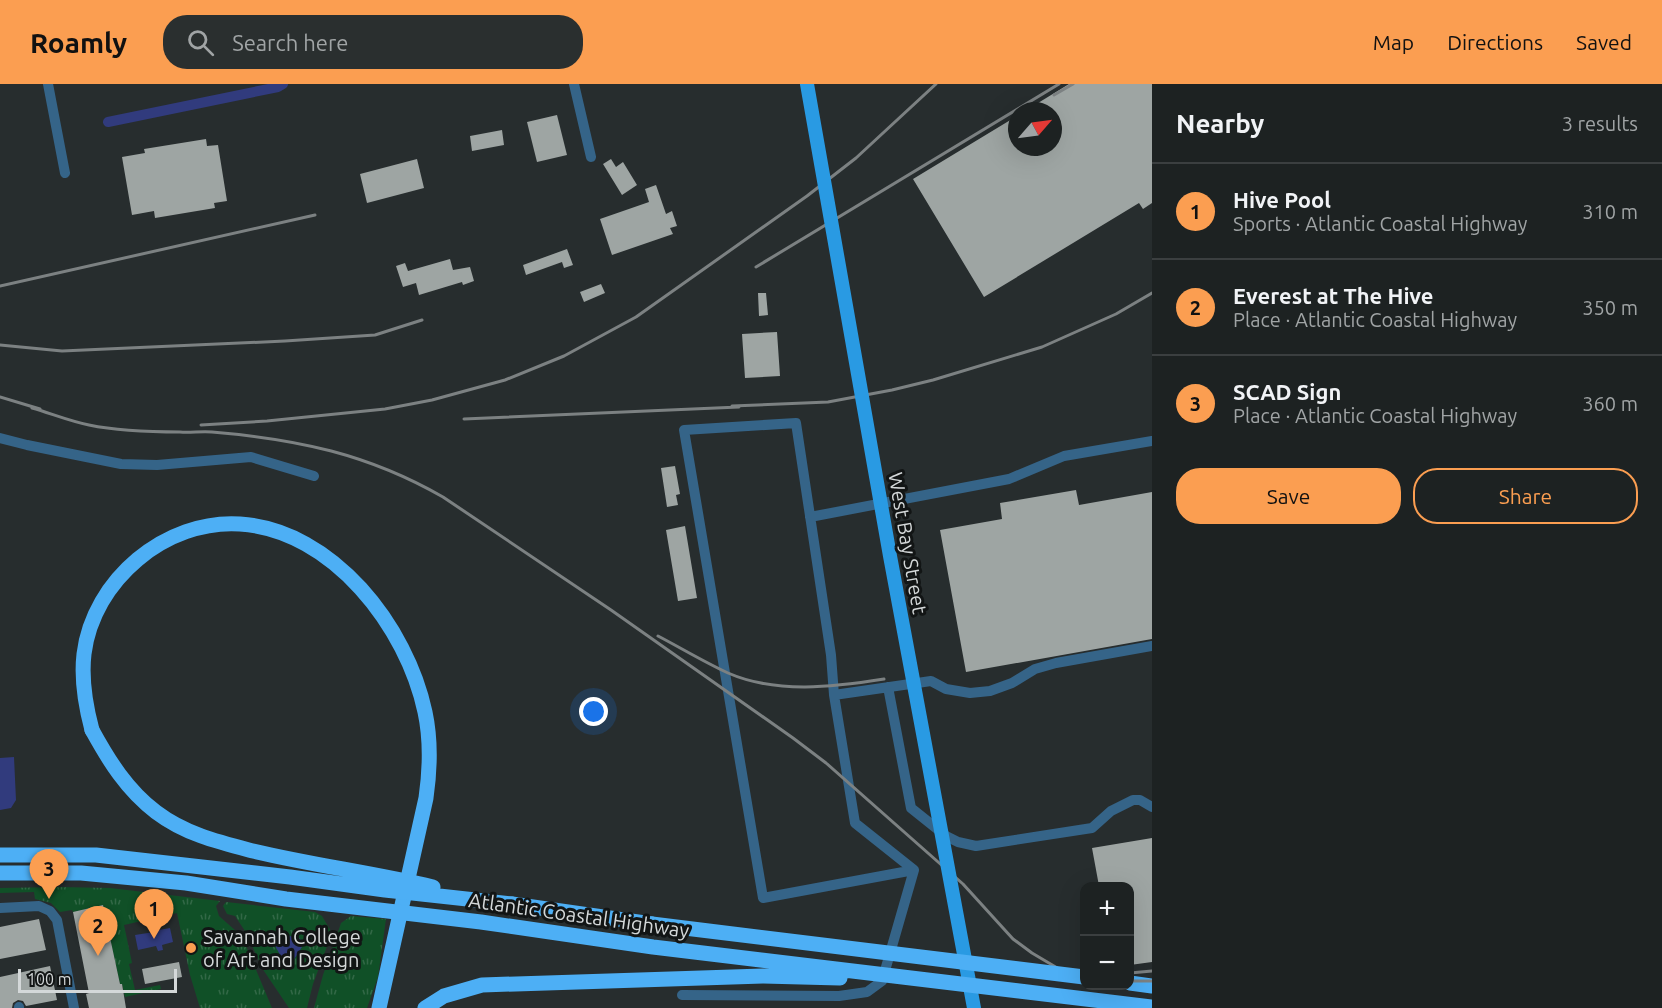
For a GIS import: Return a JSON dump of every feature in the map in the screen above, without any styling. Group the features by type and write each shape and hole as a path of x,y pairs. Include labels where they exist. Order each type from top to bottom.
{"highway":[{"path":"379,1008 426,798 429,741 426,713 420,691 403,650 386,618 354,581 324,556 307,544 258,526 225,523 207,525 170,539 131,565 106,594 88,633 84,653 84,701 92,730 110,764 133,791 156,812 185,831 214,841 262,853 382,875 512,904"},
{"name":"Atlantic Coastal Highway","path":"0,855 96,855 512,904 652,924 1080,977"},
{"name":"Atlantic Coastal Highway","path":"0,873 81,873 186,883 653,947 1152,1007"},
{"path":"425,1008 444,996 483,985 763,976 900,977"},
{"path":"1134,984 1152,986"}],"main road":[{"name":"West Bay Street","path":"807,84 890,556 974,1008"}],"street":[{"path":"48,84 65,173"},
{"path":"574,84 591,157"},
{"path":"796,423 831,655 834,695 855,823 914,870 763,897 684,430 796,423"},
{"path":"0,438 121,464 157,465 251,457 314,476"},
{"path":"810,517 1010,479 1064,456 1152,441"},
{"path":"834,695 931,681 946,689 970,693 990,691 1012,683 1035,669 1056,663 1152,646"},
{"path":"888,687 911,808 932,826 958,842 976,846 1092,828 1111,811 1133,800 1140,800 1152,807"},
{"path":"682,995 839,996 867,992 882,981 914,870"},
{"path":"0,908 45,907 57,920 73,1008"}],"green space":[{"path":"0,888 110,888 220,901 216,906 219,916 236,931 246,946 272,1008 200,1008 190,975 177,913 124,925 135,990 160,985 161,989 125,997 122,984 120,984 103,906 60,912 51,903 35,899 34,892 0,893"},
{"path":"226,902 315,912 322,916 332,933 313,984 307,1008 289,1008 262,968 247,934 235,916 227,914 223,906"},
{"path":"351,916 386,919 378,977 367,1008 314,1008 341,923"}],"water":[{"path":"14,757 16,800 11,808 0,810 0,758"},
{"path":"158,925 159,930 170,928 173,942 162,945 163,950 158,951 156,946 138,950 135,935 154,932 153,926"},
{"path":"276,933 299,938 302,941 302,947 290,966 285,964 273,942 272,935"}],"building":[{"path":"1069,84 1152,84 1152,203 1143,209 1139,203 984,297 913,179 1008,121 1008,156 1062,156 1062,102 1040,102"},
{"path":"557,115 567,155 537,162 527,122"},
{"path":"502,130 504,145 472,151 470,136"},
{"path":"206,139 207,146 218,145 227,201 214,203 215,208 155,218 154,211 132,215 122,157 145,153 144,149"},
{"path":"417,159 424,188 367,203 360,174"},
{"path":"611,159 616,167 623,162 637,185 622,195 603,164"},
{"path":"656,185 666,214 672,211 677,226 670,228 673,234 612,255 600,219 649,202 645,189"},
{"path":"567,249 573,265 564,268 562,262 526,275 523,265"},
{"path":"450,259 453,270 470,267 474,281 463,285 462,282 419,295 416,283 403,287 396,266 405,263 408,271"},
{"path":"601,284 605,293 584,302 580,292"},
{"path":"758,293 766,293 768,315 759,316"},
{"path":"777,332 780,376 745,378 742,334"},
{"path":"675,466 680,494 676,495 678,505 667,507 661,468"},
{"path":"1076,490 1079,505 1152,492 1152,639 966,672 940,530 1002,519 1000,503"},
{"path":"685,526 697,598 678,601 666,530"},
{"path":"1152,838 1152,962 1134,964 1134,882 1098,882 1092,848"},
{"path":"103,905 126,1008 89,1008 86,994 89,993 73,912"},
{"path":"39,919 46,950 0,959 0,927"},
{"path":"179,962 182,977 145,984 142,969"},
{"path":"50,966 57,1000 26,1006 23,1001 18,1000 13,1003 12,1008 0,1008 0,977"}],"waterway":[{"path":"108,122 278,87 283,84"}],"railway":[{"path":"201,425 385,409 432,400 505,380 564,356 636,317 807,196 856,158 936,84"},
{"path":"756,267 1059,84"},
{"path":"1054,95 1073,84"},
{"path":"0,286 315,215"},
{"path":"732,406 828,402 933,380 1042,347 1116,314 1152,293"},
{"path":"0,345 62,351 285,341 375,335 422,320"},
{"path":"0,397 40,409"},
{"path":"464,419 739,407"},
{"path":"32,408 111,429 212,432 303,444 359,459 415,482 443,497 611,610 793,738 826,763 963,884 1013,939 1059,969 1080,975"},
{"path":"658,636 728,673 766,684 805,687 884,679"},
{"path":"1134,973 1152,971"},
{"path":"1134,981 1152,981"}],"place":[{"name":"SCAD Sign","path":"49,899"},
{"name":"Hive Pool","path":"154,939"},
{"name":"Savannah College of Art and Design","path":"191,948"},
{"name":"Everest at The Hive","path":"98,956"}]}
